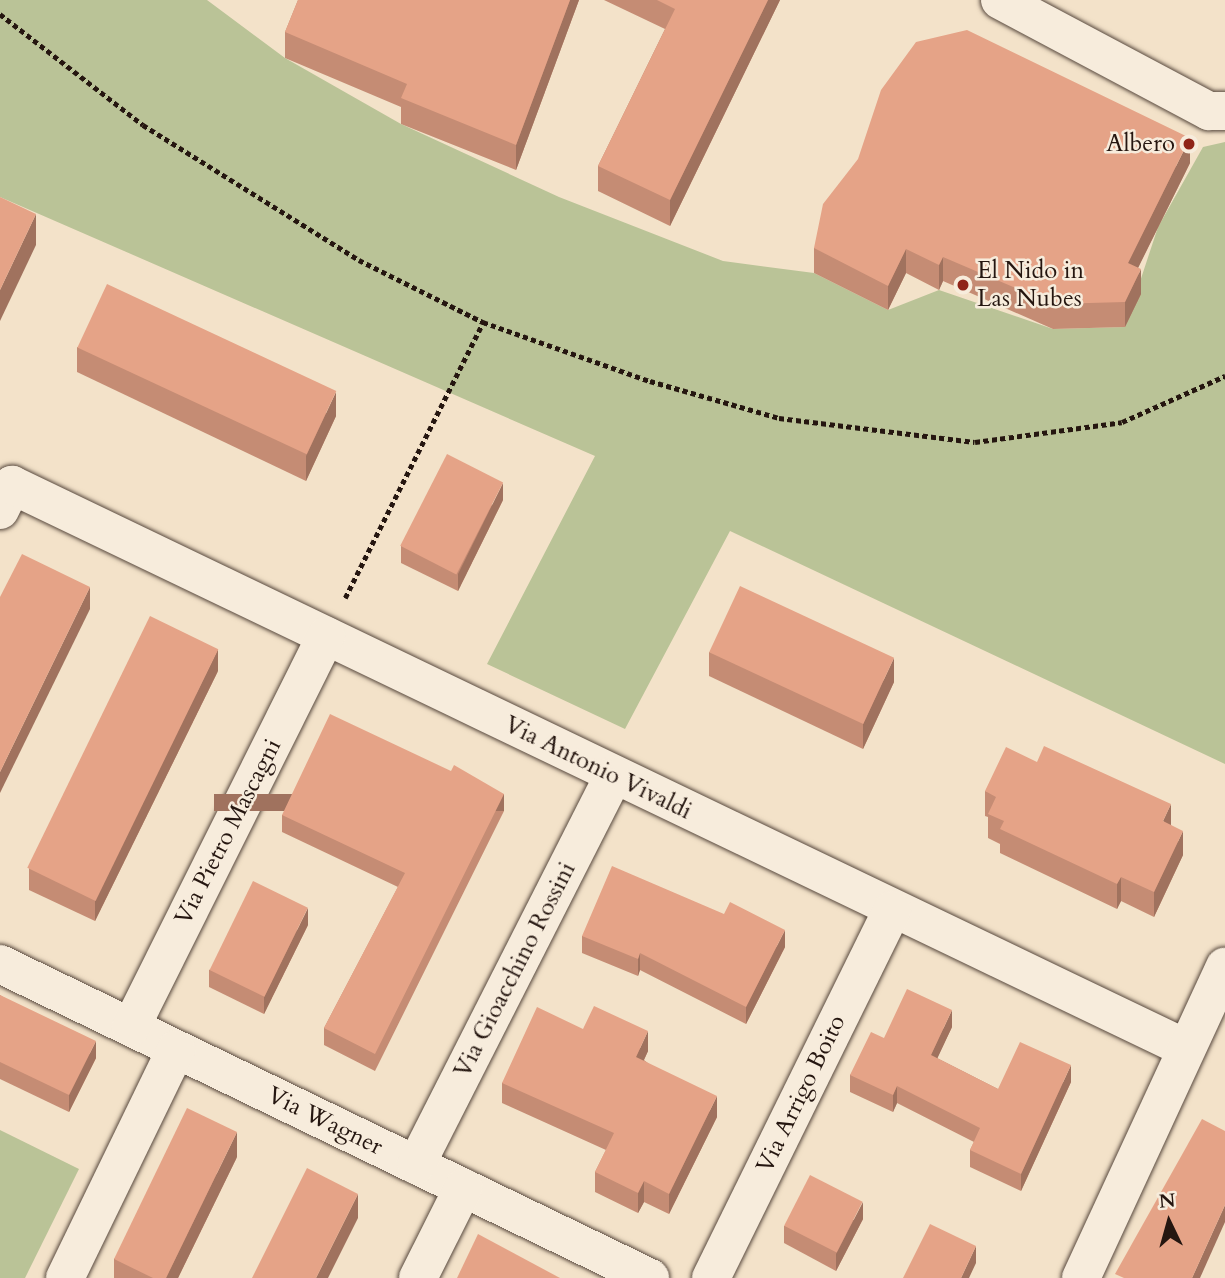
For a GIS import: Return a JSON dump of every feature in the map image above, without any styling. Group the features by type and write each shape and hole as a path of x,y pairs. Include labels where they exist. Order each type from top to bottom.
{"street":[{"path":"1000,0 1209,110 1225,111"},
{"name":"Via Antonio Vivaldi","path":"6,498 326,636 892,910 1185,1048"},
{"name":"Via Pietro Mascagni","path":"131,1027 326,636"},
{"name":"Via Gioacchino Rossini","path":"416,1165 614,775"},
{"name":"Via Arrigo Boito","path":"710,1278 892,910"},
{"name":"Via Wagner","path":"0,964 650,1278"},
{"path":"1081,1278 1185,1048 1225,967"},
{"path":"65,1278 176,1049"},
{"path":"418,1278 463,1188"}],"path":[{"path":"0,14 144,125 359,260 484,322 779,418 975,442 1122,422 1225,376"},
{"path":"326,636 484,322"}],"green space":[{"path":"0,0 207,0 285,58 401,124 559,197 723,261 814,273 888,310 939,290 1053,329 1125,327 1158,227 1203,147 1225,142 1225,764 730,531 625,729 487,664 595,456 0,197"},
{"path":"0,1130 79,1169 25,1278 0,1278"}],"building":[{"path":"298,0 570,0 516,145 401,98 407,84 285,32"},
{"path":"657,0 768,0 670,200 598,166 675,9"},
{"path":"967,30 1190,138 1128,263 1141,269 1125,302 1053,304 943,257 939,265 906,249 888,286 814,248 823,204 858,159 881,90 916,42"},
{"path":"0,197 36,214 0,290"},
{"path":"107,284 336,391 307,454 77,347"},
{"path":"447,454 503,483 456,574 400,546"},
{"path":"22,554 90,587 0,772 0,597"},
{"path":"740,586 894,658 863,724 709,652"},
{"path":"150,616 218,649 96,901 27,868"},
{"path":"330,714 451,771 454,765 504,794 375,1054 324,1028 405,873 282,815"},
{"path":"1044,746 1171,804 1163,821 1183,831 1154,892 1121,877 1117,884 1000,829 1004,821 988,814 996,797 985,791 1006,747 1037,762"},
{"path":"612,866 724,914 730,902 785,930 746,1007 640,953 638,959 582,936"},
{"path":"253,881 308,908 264,997 210,970"},
{"path":"907,989 952,1010 931,1055 998,1089 1020,1042 1071,1065 1021,1174 970,1150 980,1128 897,1086 893,1095 850,1075 871,1032 884,1038"},
{"path":"0,995 96,1041 69,1095 0,1062"},
{"path":"594,1006 648,1031 636,1057 717,1096 669,1194 644,1181 638,1193 595,1172 614,1133 502,1083 537,1007 583,1029"},
{"path":"187,1108 237,1132 166,1278 153,1278 114,1259"},
{"path":"1202,1119 1225,1131 1225,1205 1192,1278 1124,1278 1115,1274"},
{"path":"307,1168 358,1194 316,1278 252,1278"},
{"path":"810,1175 863,1202 837,1253 784,1226"},
{"path":"930,1224 976,1246 961,1278 903,1278"},
{"path":"478,1234 560,1278 457,1278"}],"place":[{"name":"Albero","path":"1189,144"},
{"name":"El Nido in Las Nubes","path":"963,285"}]}
